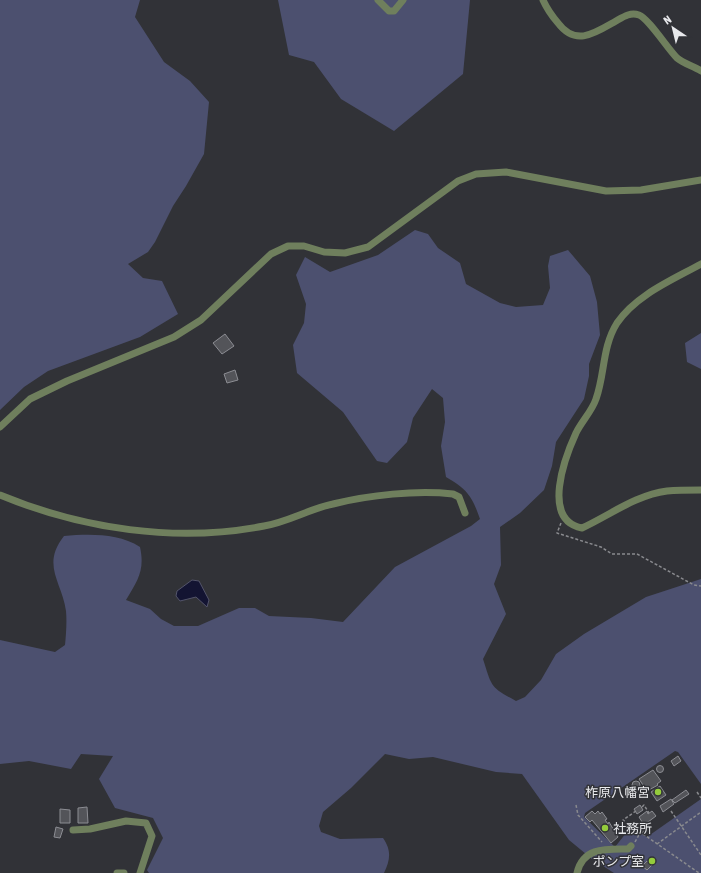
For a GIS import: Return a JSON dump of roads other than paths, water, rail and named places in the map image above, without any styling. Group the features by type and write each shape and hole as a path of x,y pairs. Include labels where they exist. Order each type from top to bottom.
{"street":[{"path":"378,0 389,11 394,11 402,0"},
{"path":"543,0 560,26 569,35 585,36 625,16 633,14 643,16 678,58 701,71"},
{"path":"0,427 30,399 67,381 174,337 201,320 271,254 288,246 304,246 324,252 345,253 368,247 458,181 476,174 506,172 606,191 640,190 701,180"},
{"path":"701,264 646,296 627,311 610,336 604,355 596,399 577,431 565,465 558,502 569,523 582,528 620,507 650,496 666,491 701,490"},
{"path":"0,495 30,507 76,521 111,527 197,534 265,526 332,504 388,495 453,494 459,498 465,513"},
{"path":"73,830 90,829 126,821 146,824 152,836 140,873"},
{"path":"577,873 581,860 597,850 628,849 631,846"},
{"path":"116,873 124,873"}],"place":[{"name":"柞原八幡宮","path":"658,792"},
{"name":"社務所","path":"605,828"},
{"name":"ポンプ室","path":"652,861"}]}
